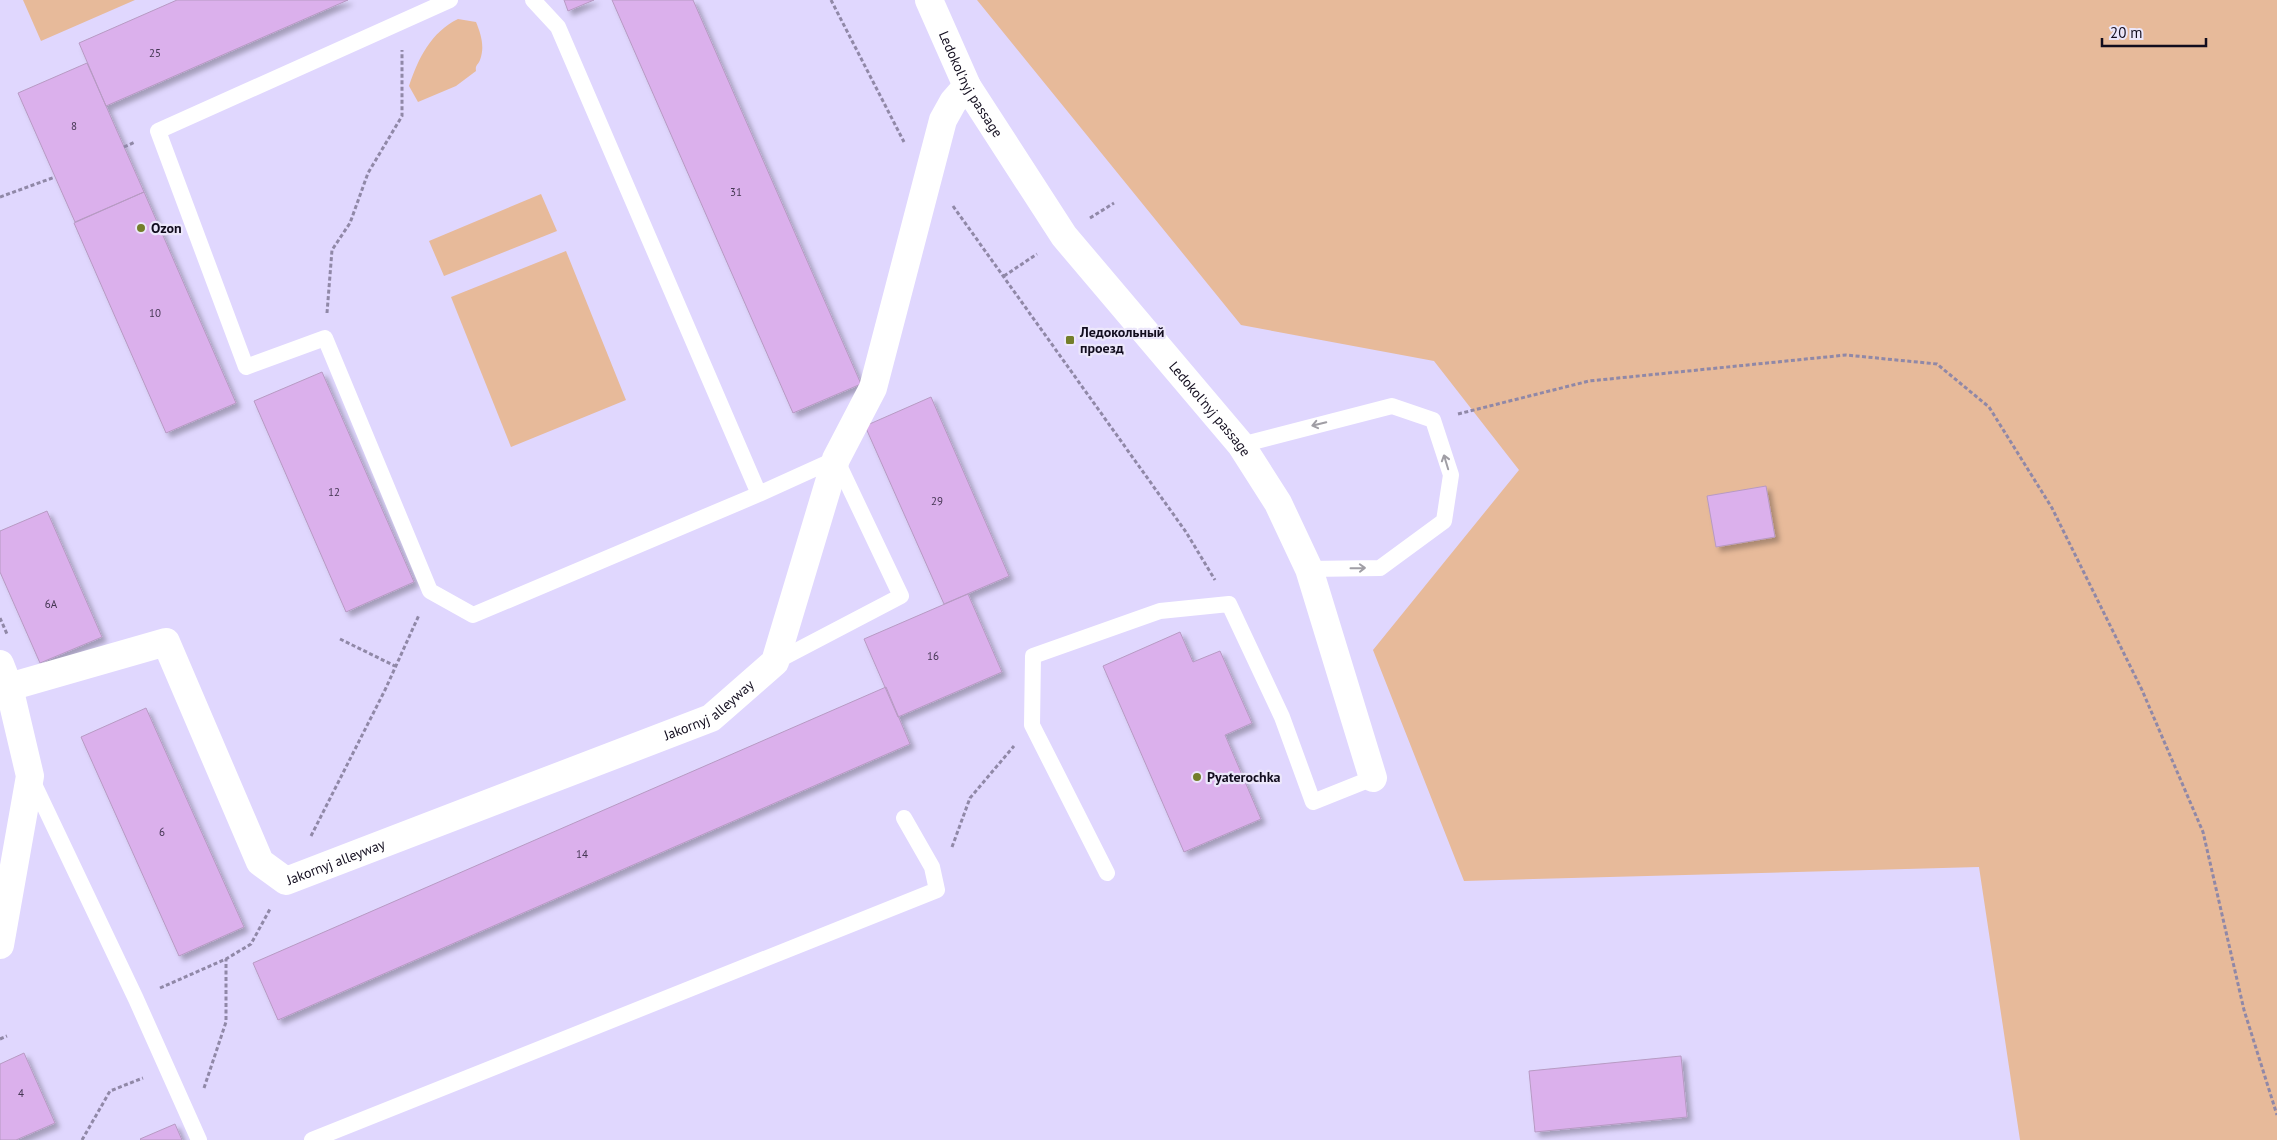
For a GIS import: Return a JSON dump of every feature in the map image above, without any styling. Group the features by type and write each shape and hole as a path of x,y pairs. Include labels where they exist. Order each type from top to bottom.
{"street":[{"name":"Ledokol'nyj passage","path":"929,0 967,86 1064,236 1241,445 1278,503 1309,569 1373,778"},
{"path":"775,662 836,459 873,388 943,120 967,86"},
{"name":"Jakornyj alleyway","path":"5,676 166,642 260,862 286,881 711,718 775,662"},
{"path":"0,945 30,776 5,676"}],"lane":[{"path":"450,0 158,131 246,367 325,338 430,591 473,615 759,494 836,459 901,596 775,662"},
{"path":"533,0 558,27 759,494"},
{"path":"1241,445 1392,406 1433,420 1450,475 1444,522 1380,568 1309,569"},
{"path":"1107,873 1032,725 1033,656 1160,611 1229,604 1282,717 1313,802 1373,778"},
{"path":"30,776 136,999 199,1140"},
{"path":"312,1140 937,890 932,867 904,818"}],"path":[{"path":"831,0 908,148 1004,276 1186,532 1229,604"},
{"path":"325,338 332,250 350,223 368,173 402,116 402,34 411,17"},
{"path":"0,197 55,177"},
{"path":"1433,420 1589,381 1846,355 1937,364 1989,407 2052,508 2142,690 2203,832 2244,1010 2277,1115"},
{"path":"308,842 342,778 419,614"},
{"path":"340,639 395,666"},
{"path":"951,849 970,798 1032,725"},
{"path":"136,999 226,959 251,944"},
{"path":"192,1125 226,1022 226,959"},
{"path":"0,1040 7,1036"},
{"path":"82,1140 110,1091 167,1068"}],"shaded area":[{"path":"23,0 135,0 41,41"},
{"path":"977,0 2277,0 2277,1140 2020,1140 1979,867 1464,881 1373,650 1519,470 1434,361 1241,325"},
{"path":"458,19 476,22 482,41 482,50 476,71 456,86 418,102 409,86 421,56 440,31"},
{"path":"541,194 557,231 444,276 429,241"},
{"path":"566,251 626,400 511,447 451,297"}],"building":[{"path":"177,0 348,0 106,106 79,43"},
{"path":"564,0 594,0 568,11"},
{"path":"612,0 693,0 861,384 793,413"},
{"path":"87,63 144,192 75,222 18,93"},
{"path":"144,192 236,403 166,433 74,223"},
{"path":"322,372 414,582 346,612 254,401"},
{"path":"931,397 1009,576 944,604 865,426"},
{"path":"1766,486 1775,537 1716,547 1707,496"},
{"path":"47,511 102,637 40,663 0,572 0,531"},
{"path":"968,594 1002,672 898,717 864,639"},
{"name":"Pyaterochka","path":"1180,632 1193,662 1220,651 1252,723 1225,735 1261,819 1184,852 1103,666"},
{"path":"886,687 910,744 278,1020 253,963"},
{"path":"146,708 244,927 179,956 81,737"},
{"path":"24,1053 55,1123 16,1140 0,1140 0,1064"},
{"path":"1681,1056 1687,1117 1535,1132 1529,1071"},
{"path":"175,1124 182,1140 140,1139"}],"place":[{"name":"Ozon","path":"141,228"},
{"name":"Ледокольный проезд","path":"1070,340"},
{"name":"Pyaterochka","path":"1197,777"}]}
